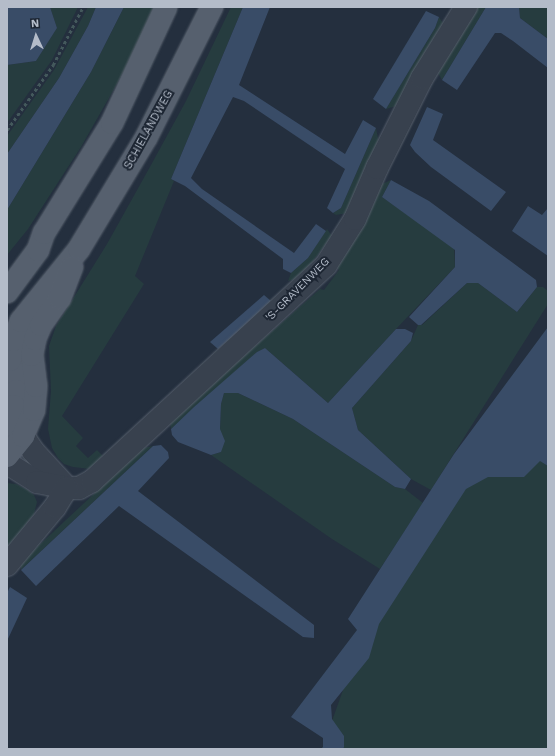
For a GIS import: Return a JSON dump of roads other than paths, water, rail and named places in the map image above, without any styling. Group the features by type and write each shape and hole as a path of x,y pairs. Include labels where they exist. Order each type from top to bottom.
{"main road":[{"path":"7,292 38,250 44,233 112,123 166,7"},
{"name":"SCHIELANDWEG","path":"9,357 13,340 21,321 79,249 146,138 212,7"},
{"path":"7,268 25,246 44,233"},
{"name":"SCHIELANDWEG","path":"7,456 15,422 34,410 36,394 32,355 35,339 41,325 60,298 79,249"},
{"path":"9,357 16,385 15,422"}],"street":[{"name":"'S-GRAVENWEG","path":"7,463 37,482 67,488 79,488 92,481 326,265 355,219 377,168 422,78 466,7"},
{"path":"7,566 55,508 67,488 33,451 15,422"}],"water":[{"path":"7,7 50,7 57,28 36,61 7,65"},
{"path":"96,7 124,7 91,72 7,210 7,154 59,78 88,26"},
{"path":"243,7 270,7 239,85 345,154 363,120 376,128 341,208 333,213 327,208 345,169 244,101 233,97 191,178 202,189 294,253 316,224 326,231 308,258 291,273 283,269 283,259 185,186 171,179"},
{"path":"486,7 519,7 520,18 548,39 548,68 501,33 495,33 457,90 442,80"},
{"path":"426,11 439,17 435,28 386,109 373,99"},
{"path":"427,107 443,114 433,140 506,192 491,211 431,167 415,152 410,145"},
{"path":"391,180 429,201 536,280 537,287 517,312 478,283 467,283 421,325 418,325 409,317 455,267 455,250 382,197"},
{"path":"528,206 542,215 548,208 548,256 512,231"},
{"path":"264,295 271,301 259,314 218,349 210,342"},
{"path":"548,327 548,466 540,461 524,477 488,477 466,489 379,624 369,658 331,705 332,719 344,736 343,749 321,749 323,747 323,738 291,717 357,630 348,619 454,454"},
{"path":"396,329 405,329 413,333 411,341 352,408 358,430 411,479 405,489 395,487 293,419 238,393 224,393 221,404 220,429 225,441 221,452 211,455 178,442 172,435 171,429 194,407 257,352 265,348 328,403"},
{"path":"161,445 168,452 169,458 138,491 314,625 314,638 303,637 119,506 36,586 21,570 153,446"},
{"path":"10,587 27,598 7,641 7,593"}]}
